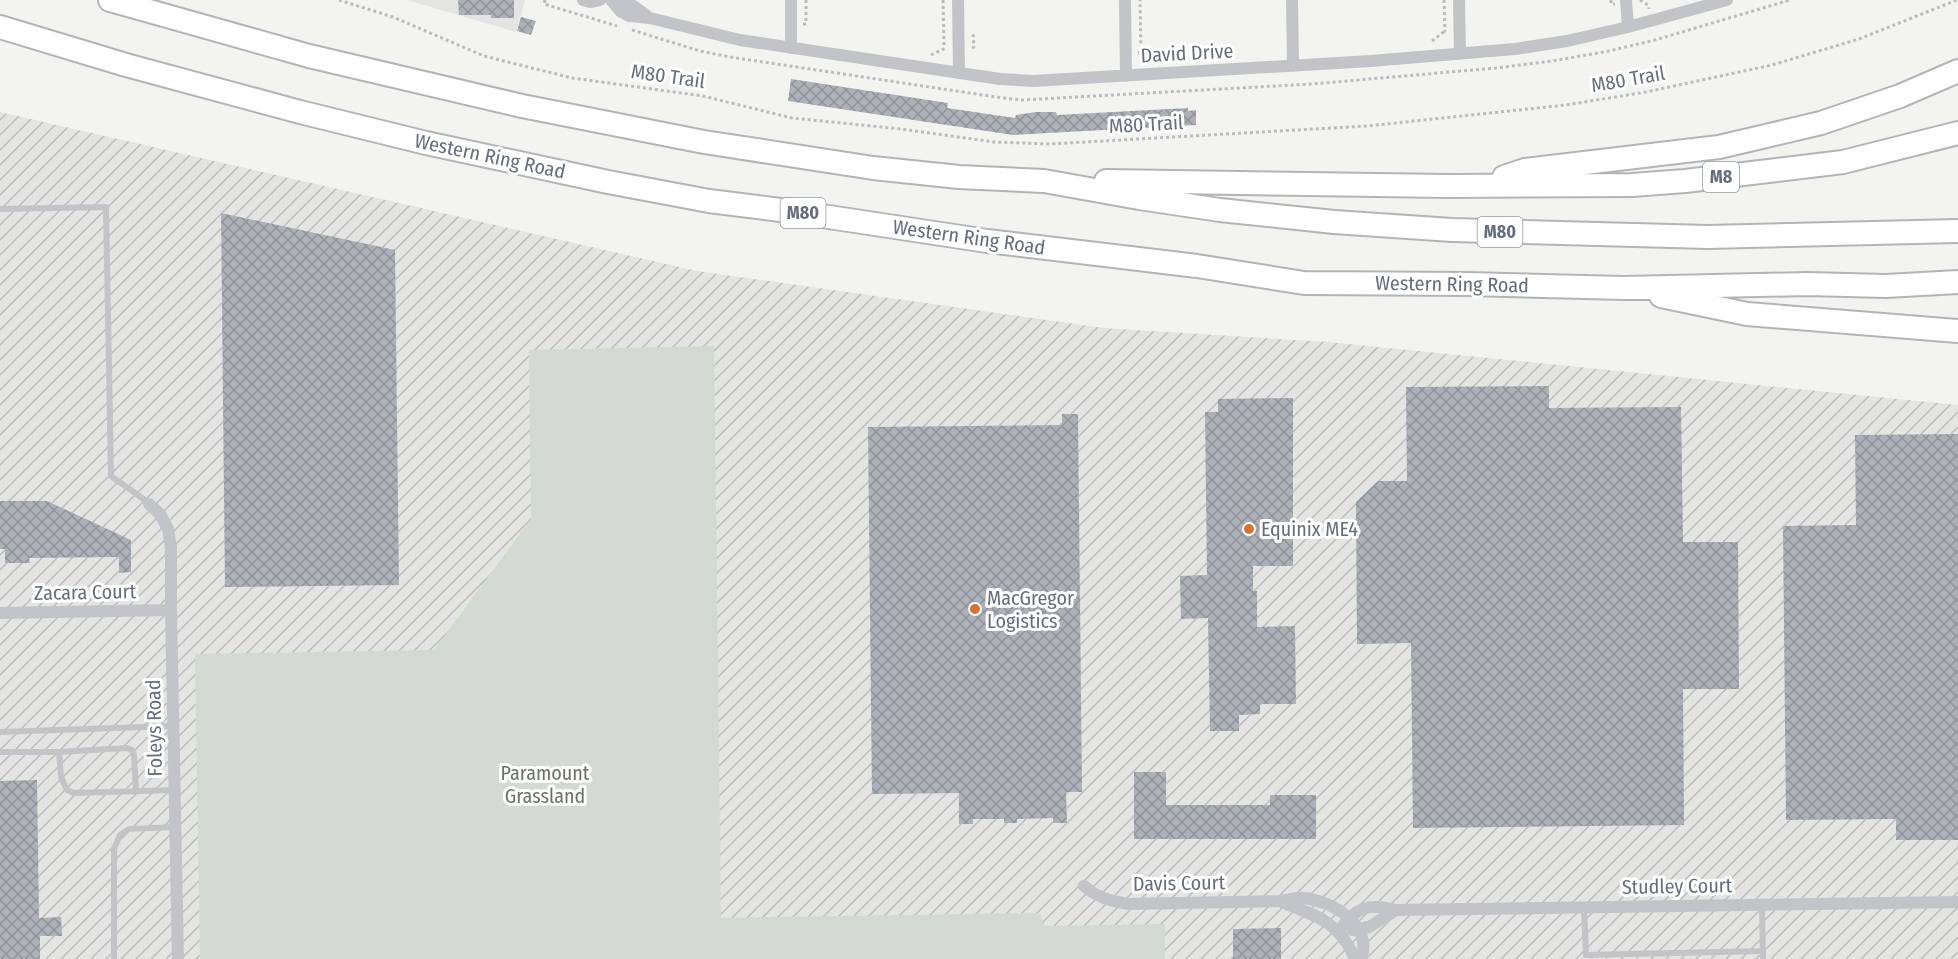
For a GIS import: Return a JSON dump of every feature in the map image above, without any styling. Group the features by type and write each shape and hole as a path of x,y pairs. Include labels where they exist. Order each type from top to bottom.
{"highway":[{"name":"M80","path":"110,0 321,59 522,106 681,137 873,168 959,177 1044,181 1220,210 1334,222 1452,230 1708,237 1958,231"},
{"name":"Western Ring Road","path":"0,27 126,65 311,115 426,143 709,201 796,212 987,242 1197,266 1304,283 1624,288 1807,284 1886,286 1958,282"},
{"path":"1044,181 1480,186 1525,170 1719,147 1821,123 1900,96 1958,71"},
{"name":"M8","path":"1480,186 1632,185 1685,182 1844,162 1958,133"},
{"path":"1624,288 1747,314 1958,331"}],"street":[{"path":"583,0 590,2 600,0"},
{"name":"David Drive","path":"612,0 615,6 625,14 650,18 718,36 1026,81 1293,66 1515,49 1567,41 1628,27 1726,0"},
{"name":"David Drive","path":"625,0 650,18"},
{"path":"791,0 791,48"},
{"path":"958,0 959,73"},
{"path":"1125,0 1126,76"},
{"path":"1292,0 1293,66"},
{"path":"1460,0 1460,53"},
{"path":"1626,0 1628,27"},
{"name":"Foleys Road","path":"149,504 160,514 168,529 171,548 178,959"},
{"name":"Zacara Court","path":"0,612 171,610"},
{"name":"Davis Court","path":"1084,886 1108,901 1128,904 1280,901 1301,897 1338,909 1354,923"},
{"name":"Davis Court","path":"1280,901 1315,914 1329,922 1338,931"},
{"name":"Studley Court","path":"1354,923 1368,906 1396,909 1958,902"},
{"path":"1355,959 1338,931 1354,923 1378,922 1396,909"},
{"path":"1354,923 1364,951 1361,959"}],"lane":[{"path":"0,209 106,207 111,476 149,504"},
{"path":"0,732 174,726"},
{"path":"0,752 59,752 127,748 132,750 136,791"},
{"path":"59,752 61,777 67,790 74,793 175,790"},
{"path":"114,959 114,849 120,835 129,829 176,827"},
{"path":"1762,904 1763,959"},
{"path":"1584,907 1585,957 1763,951"}],"path":[{"name":"M80 Trail","path":"339,0 393,17 484,56 572,78 703,96 792,118 900,129 994,142 1050,144 1367,126 1566,105 1646,92 1772,65 1859,39 1957,0"},
{"path":"943,0 944,47"},
{"path":"1768,0 1770,7"}],"shaded area":[{"path":"407,0 525,0 516,32"},
{"path":"0,112 697,271 1104,328 1328,342 1958,405 1958,959 0,959"}],"green space":[{"name":"Paramount Grassland","path":"714,346 721,918 1040,913 1044,926 1165,924 1165,959 200,959 195,654 434,650 531,519 529,350"}],"building":[{"path":"458,0 514,0 514,18 459,15"},
{"path":"521,17 536,21 531,35 517,31"},
{"path":"791,79 948,103 947,108 1015,118 1016,115 1036,112 1056,112 1057,115 1188,108 1188,111 1196,110 1196,125 1013,135 788,101"},
{"path":"221,213 395,250 399,585 225,587"},
{"path":"1549,386 1549,408 1681,407 1683,542 1738,542 1739,689 1683,689 1684,825 1413,828 1411,643 1357,644 1356,502 1378,481 1407,481 1406,387"},
{"name":"Equinix ME4","path":"1293,398 1293,566 1253,566 1253,591 1257,591 1257,627 1295,626 1296,704 1260,704 1260,714 1239,715 1239,731 1210,731 1208,618 1181,619 1180,576 1207,575 1205,412 1218,412 1218,399"},
{"name":"MacGregor Logistics","path":"1062,414 1078,414 1082,792 1066,792 1067,823 1053,823 1053,818 1017,819 1017,823 1004,823 1004,819 973,819 973,824 959,824 959,793 872,794 868,427 1062,425"},
{"path":"1958,434 1958,840 1896,840 1896,819 1786,820 1783,526 1856,525 1855,435"},
{"path":"0,501 47,501 131,540 131,572 119,573 119,557 29,558 30,563 5,563 5,549 0,549"},
{"path":"1134,772 1166,772 1166,805 1270,805 1270,795 1316,795 1316,839 1134,839"},
{"path":"37,780 39,918 61,917 62,936 40,936 40,959 0,959 0,781"},
{"path":"1281,928 1281,959 1233,959 1233,929"}],"place":[{"name":"Equinix ME4","path":"1249,529"},
{"name":"MacGregor Logistics","path":"975,609"}]}
